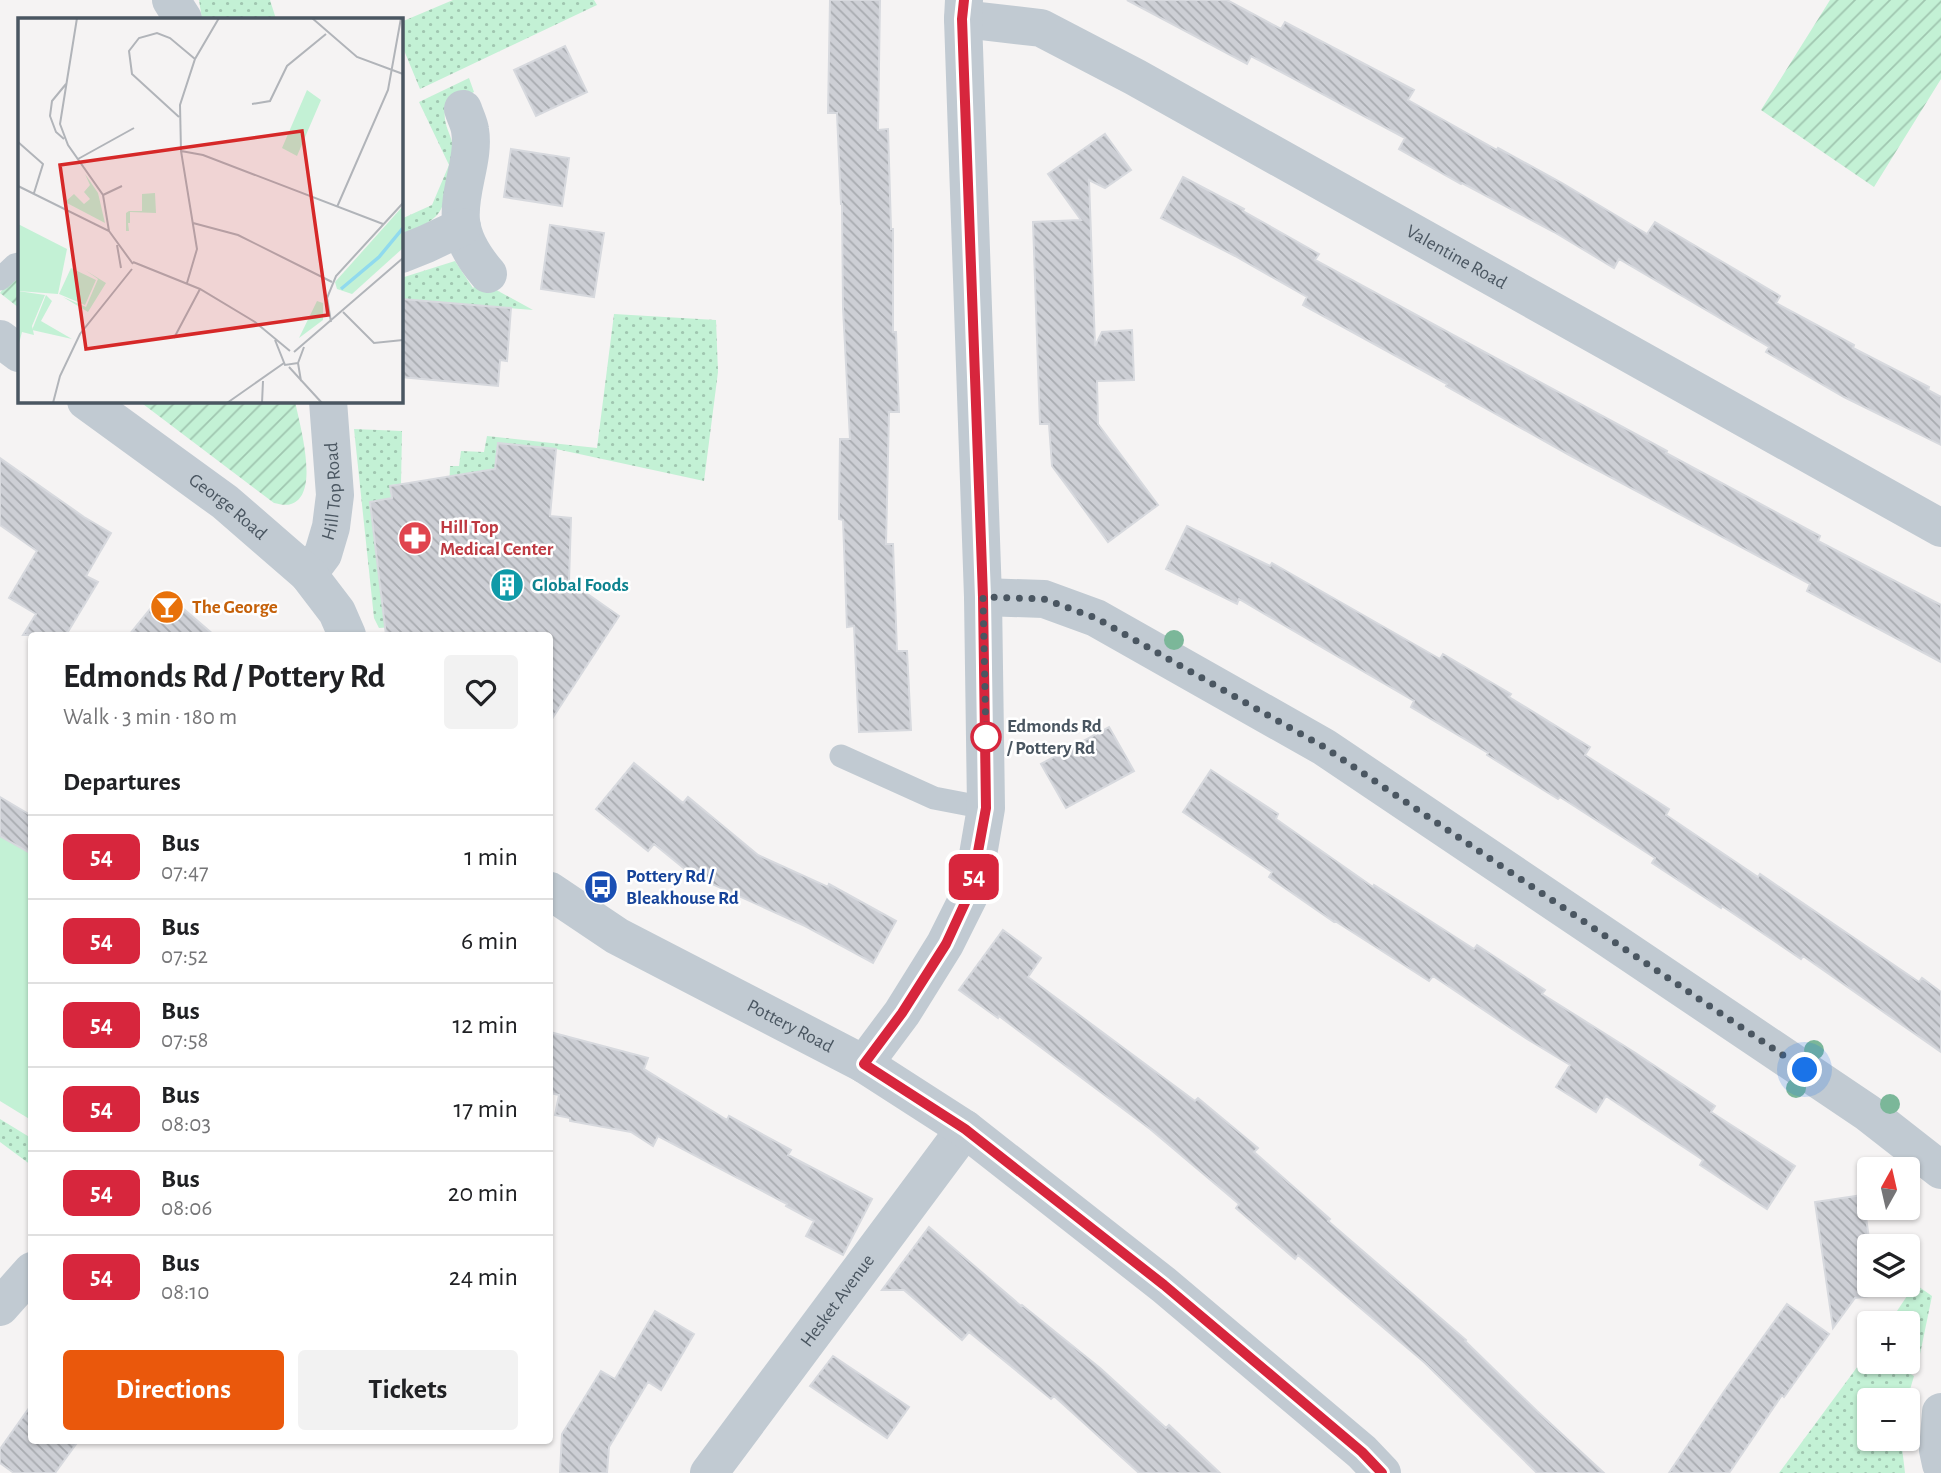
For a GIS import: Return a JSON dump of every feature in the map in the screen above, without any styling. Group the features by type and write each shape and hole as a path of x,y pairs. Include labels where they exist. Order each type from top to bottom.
{"street":[{"path":"171,0 182,18"},
{"path":"864,1064 902,1013 946,944 971,890 986,808 983,597 963,10"},
{"name":"Valentine Road","path":"963,10 1041,28 1135,77 1941,528"},
{"path":"463,109 470,127 471,146 462,192 461,220 465,237 476,260 488,274"},
{"path":"402,254 463,227"},
{"path":"0,339 18,352"},
{"name":"George Road","path":"87,402 225,502 308,574 337,612 346,632"},
{"name":"Hill Top Road","path":"308,574 323,554 331,527 335,495 328,402"},
{"path":"983,597 1044,599 1096,618 1324,747 1868,1113 1941,1170"},
{"name":"Pottery Road","path":"553,893 617,936 864,1064 965,1129 1164,1285 1362,1452 1382,1473"},
{"name":"Pottery Road","path":"553,919 617,936"},
{"name":"Hesket Avenue","path":"709,1473 965,1129"},
{"path":"0,1307 28,1275"},
{"path":"1941,1412 1938,1451 1941,1464"}],"lane":[{"path":"0,279 18,264"},
{"path":"841,756 934,798 986,808"}],"green space":[{"path":"199,0 270,0 276,18 202,18"},
{"path":"453,0 594,0 597,5 420,89 402,45 402,22"},
{"path":"1830,0 1941,0 1941,79 1874,187 1761,110"},
{"path":"469,78 474,92 445,109 453,149 442,208 432,220 402,236 402,219 432,205 449,165 419,102"},
{"path":"455,261 473,288 480,281 533,310 402,299 402,278"},
{"path":"18,274 18,307 0,293 12,277"},
{"path":"614,314 716,320 718,372 704,481 556,449 498,443 489,528 449,491 450,466 459,466 461,451 484,452 487,436 597,448"},
{"path":"140,402 295,402 306,457 305,487 300,498 291,504 274,503"},
{"path":"354,429 402,431 401,484 390,485 392,498 370,502 383,606 408,626 379,628 374,618"},
{"path":"0,836 28,852 28,1118 0,1101"},
{"path":"0,1119 28,1136 28,1163 0,1142"},
{"path":"1920,1288 1932,1296 1920,1354 1920,1311 1897,1311 1906,1297 1920,1297"},
{"path":"1857,1367 1857,1374 1914,1376 1910,1388 1857,1388 1857,1451 1902,1451 1905,1473 1779,1473"}],"building":[{"path":"830,0 880,0 878,130 888,129 893,229 893,332 896,332 899,412 889,412 886,544 893,544 897,651 907,651 911,730 859,732 854,626 847,627 843,520 839,519 840,439 850,439 837,113 828,113"},
{"path":"1127,0 1227,0 1281,29 1285,22 1414,90 1408,100 1562,183 1647,234 1655,222 1780,296 1776,303 1854,345 1853,348 1929,387 1928,390 1941,397 1941,445 1844,397 1766,352 1769,347 1619,259 1614,268 1554,232 1399,149 1405,138 1251,56 1247,64"},
{"path":"565,46 587,92 536,116 514,70"},
{"path":"1105,134 1131,170 1105,188 1089,180 1095,346 1102,332 1132,330 1134,380 1097,381 1098,424 1158,505 1108,542 1052,466 1049,424 1040,424 1033,222 1081,220 1048,174"},
{"path":"511,149 569,158 562,206 504,197"},
{"path":"1183,177 1244,209 1243,211 1319,254 1315,260 1820,536 1818,541 1941,605 1941,662 1807,591 1810,584 1571,456 1303,305 1307,297 1161,218"},
{"path":"550,225 604,233 594,297 541,289"},
{"path":"402,299 511,308 507,361 500,360 498,386 402,377"},
{"path":"498,443 556,449 550,516 571,518 569,581 619,616 553,717 553,632 386,632 370,502 392,498 390,486 495,469"},
{"path":"0,458 111,533 86,576 98,582 68,632 28,632 28,635 23,635 36,614 9,598 37,551 0,525"},
{"path":"1187,526 1270,566 1272,563 1440,659 1443,654 1511,694 1509,697 1590,747 1585,755 1669,809 1666,815 1758,877 1760,874 1919,982 1922,978 1941,992 1941,1052 1803,956 1801,959 1652,863 1655,858 1411,707 1414,701 1239,599 1237,604 1166,569"},
{"name":"The George","path":"164,592 211,632 131,632"},
{"path":"1109,727 1134,771 1066,808 1041,764"},
{"path":"634,763 683,803 688,797 758,855 828,887 829,884 896,921 873,963 805,926 692,875 654,844 648,851 596,809"},
{"path":"1211,770 1278,814 1276,819 1373,887 1374,885 1474,949 1477,945 1545,990 1542,994 1715,1106 1711,1112 1795,1166 1767,1209 1700,1165 1703,1160 1606,1096 1596,1112 1556,1087 1570,1065 1433,976 1429,981 1334,922 1269,877 1272,872 1183,812"},
{"path":"0,797 28,814 28,852 0,836"},
{"path":"1003,930 1041,958 1028,977 1195,1101 1198,1098 1258,1148 1254,1152 1330,1219 1328,1221 1466,1340 1604,1473 1537,1473 1425,1363 1298,1255 1295,1259 1236,1208 1239,1204 1150,1129 999,1016 998,1018 959,990"},
{"path":"553,1033 648,1058 644,1069 727,1120 729,1116 791,1150 788,1155 872,1199 843,1255 806,1236 814,1221 658,1136 653,1146 631,1132 570,1121 570,1118 555,1115 559,1095 553,1094"},
{"path":"1857,1196 1857,1220 1866,1220 1868,1234 1857,1234 1857,1297 1863,1297 1855,1298 1833,1328 1815,1202"},
{"path":"929,1227 1021,1306 1100,1368 1166,1428 1169,1425 1220,1473 1139,1473 1054,1396 1051,1399 969,1332 962,1340 904,1290 882,1290"},
{"path":"1787,1304 1829,1334 1784,1397 1782,1395 1729,1473 1669,1473 1725,1390"},
{"path":"655,1311 694,1334 661,1390 648,1382 609,1447 607,1473 560,1473 562,1434 601,1371 615,1379"},
{"path":"833,1356 909,1407 887,1438 810,1386"},
{"path":"28,1410 28,1444 76,1444 55,1473 14,1473 0,1463 0,1449"}],"bus line":[{"name":"54","path":"964,0 962,19 983,597 986,808 971,890 946,944 902,1013 864,1064 965,1129 1164,1285 1362,1452 1382,1473"}],"place":[{"name":"Hill Top Medical Center","path":"415,538"},
{"name":"Global Foods","path":"507,585"},
{"name":"The George","path":"167,607"},
{"name":"Edmonds Rd / Pottery Rd","path":"986,737"},
{"name":"Pottery Rd / Bleakhouse Rd","path":"601,887"}],"route":[{"path":"986,737 983,597 1044,599 1096,618 1324,747 1805,1070"}]}
